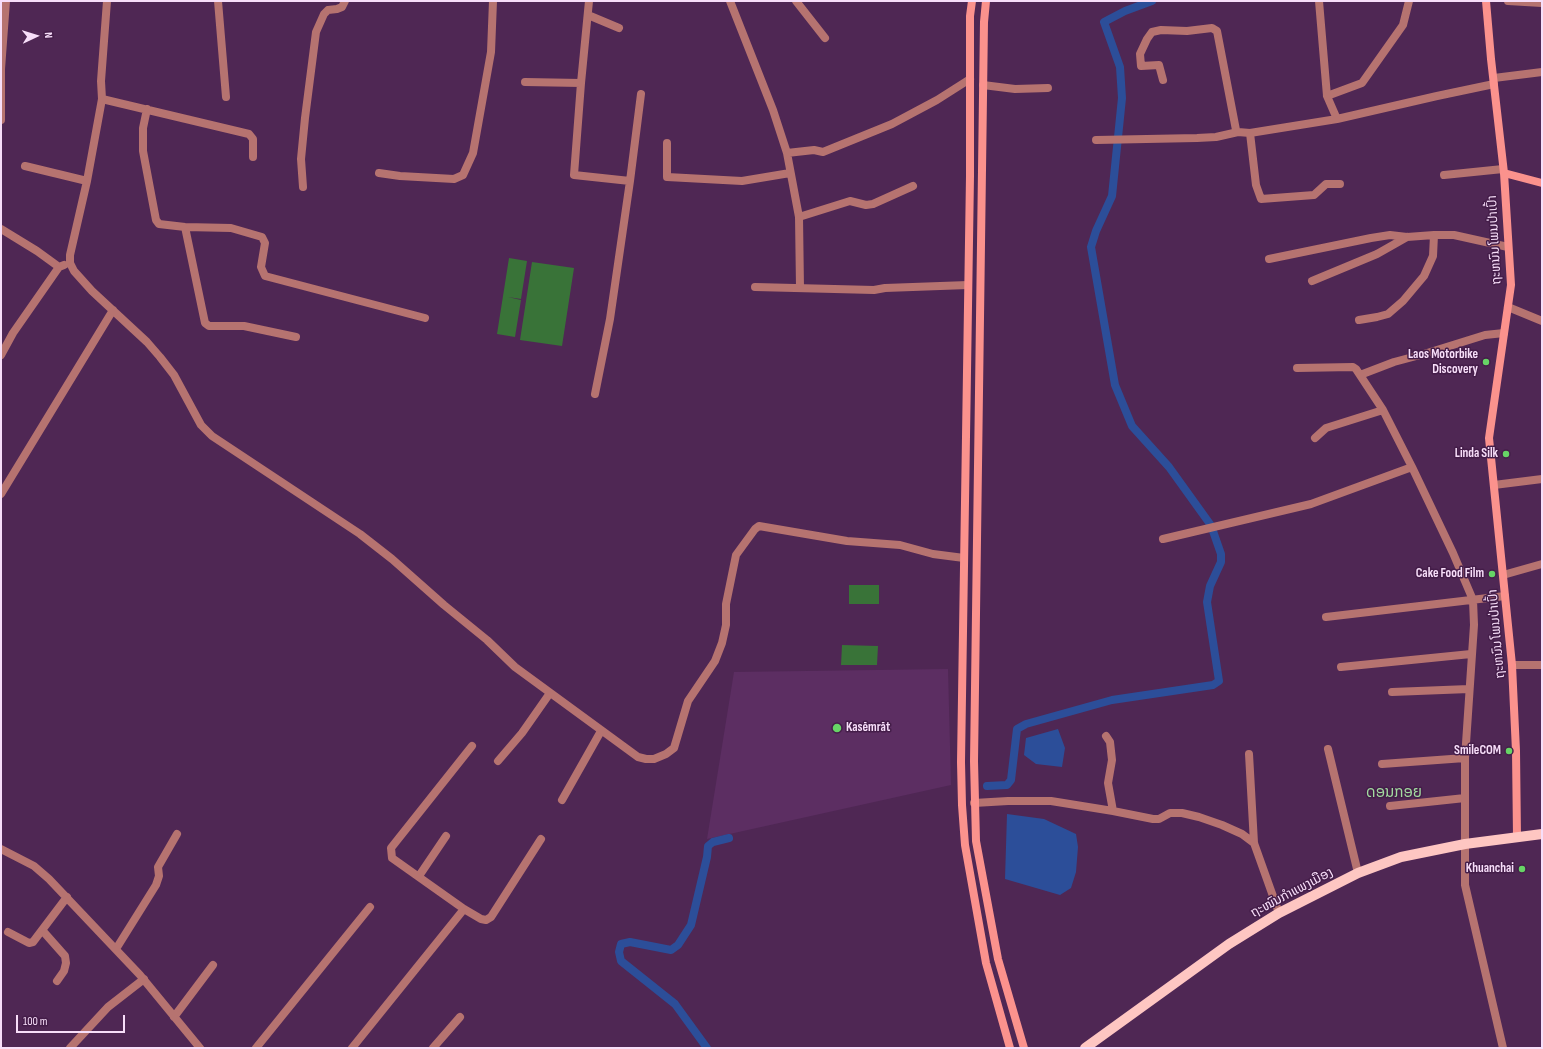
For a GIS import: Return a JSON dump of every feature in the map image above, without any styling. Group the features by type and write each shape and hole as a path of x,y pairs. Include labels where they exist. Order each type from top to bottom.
{"main road":[{"name":"ຖະໜົນກຳແພງເມືອງ","path":"1085,1048 1195,967 1229,944 1279,913 1358,873 1401,857 1465,844 1542,834"}],"street":[{"path":"1,120 1,69 6,1"},
{"path":"107,1 101,81 102,98 87,181 70,255 70,263 74,271 92,291 147,342 160,357 174,375 201,425 212,436 360,534 392,559 487,640 515,668 638,757 654,759 666,754 674,748 688,701 715,661 722,643 726,625 726,604 736,555 755,529 759,526 847,541 900,545 933,554 964,558"},
{"path":"218,1 226,97"},
{"path":"303,187 301,159 316,32 324,14 328,10 337,9 342,6 345,1"},
{"path":"379,173 400,176 454,179 463,176 473,152 491,52 493,1"},
{"path":"590,1 581,83 574,175 630,181"},
{"path":"730,1 773,110 787,153 799,218 800,288"},
{"path":"796,1 825,38"},
{"path":"972,1 970,16 968,285 961,762 965,845 986,962 1010,1048"},
{"path":"986,1 983,86 974,802 976,841 998,959 1024,1048"},
{"path":"1319,1 1327,96 1337,119"},
{"path":"1327,96 1362,83 1403,25 1409,1"},
{"name":"ຖະຫນົນ ໂພນປ່າເປົ້າ","path":"1486,1 1504,171 1511,286 1489,438 1512,665 1516,751 1517,837"},
{"path":"1508,1 1542,2"},
{"path":"588,15 619,28"},
{"path":"1163,80 1159,65 1141,66 1140,54 1152,32 1161,30 1187,31 1212,28 1217,30 1236,130 1238,132"},
{"path":"1096,140 1197,138 1238,132 1250,133 1337,119 1494,81 1542,72"},
{"path":"787,153 814,150 823,152 892,124 938,100 970,79"},
{"path":"525,82 581,83"},
{"path":"983,86 1015,89 1048,88"},
{"path":"595,394 610,318 641,94"},
{"path":"102,98 249,134 253,139 254,157"},
{"path":"147,109 143,128 143,151 156,220 159,224 165,226 231,228 262,237 265,243 261,267 265,276 425,318"},
{"path":"1250,133 1256,185 1261,199 1265,200 1314,195 1326,184 1340,184"},
{"path":"667,143 667,177 742,181 790,173"},
{"path":"25,166 87,181"},
{"path":"1444,175 1504,171 1542,183"},
{"path":"799,218 850,201 866,205 873,204 913,186"},
{"path":"185,227 205,323 209,326 244,326 296,337"},
{"path":"1,229 60,267"},
{"path":"1269,259 1390,235 1407,237 1454,235 1508,247"},
{"path":"1359,320 1388,314 1403,302 1424,276 1433,256 1434,235"},
{"path":"1312,282 1377,254 1407,237"},
{"path":"1,355 13,334 60,267 70,263"},
{"path":"755,287 874,290 885,288 968,285"},
{"path":"1508,307 1542,321"},
{"path":"1,494 113,310"},
{"path":"1360,375 1394,362 1485,335 1504,333"},
{"path":"1297,368 1353,367 1360,375 1383,410 1412,467 1453,552 1473,600 1474,625 1465,758 1465,885 1503,1048"},
{"path":"1315,438 1326,428 1383,410"},
{"path":"1163,539 1311,504 1412,467"},
{"path":"1494,485 1542,479"},
{"path":"1503,575 1542,564"},
{"path":"1326,617 1505,596"},
{"path":"1341,667 1471,654"},
{"path":"1512,665 1542,665"},
{"path":"962,686 975,686"},
{"path":"1392,692 1469,689"},
{"path":"498,761 522,733 550,694"},
{"path":"562,800 601,731"},
{"path":"1106,736 1110,742 1112,760 1108,783 1113,810"},
{"path":"472,746 391,848 392,858 464,909 481,919 486,920 491,917 541,838"},
{"path":"1328,749 1358,873"},
{"path":"1249,754 1254,843 1279,913"},
{"path":"1382,764 1465,758"},
{"path":"1390,806 1464,798"},
{"path":"974,802 1050,802 1113,810 1153,819 1159,819 1176,813 1199,817 1222,825 1242,834 1254,843"},
{"path":"116,949 156,885 159,876 158,867 177,834"},
{"path":"418,876 446,836"},
{"path":"2,852 34,866 49,879 144,979 200,1048"},
{"path":"8,932 29,943 33,942 67,897"},
{"path":"256,1048 370,907"},
{"path":"352,1048 464,909"},
{"path":"42,930 65,956 66,963 64,971 57,981"},
{"path":"174,1016 213,965"},
{"path":"70,1048 108,1007 144,979"},
{"path":"433,1048 460,1017"}],"shaded area":[{"name":"Kasēmrāt","path":"948,669 951,785 707,839 734,672"}],"green space":[{"path":"509,258 527,261 521,299 508,297 521,300 515,337 497,334"},
{"path":"532,262 574,268 562,346 520,340"},
{"path":"849,585 879,585 879,604 849,604"},
{"path":"842,645 878,646 877,665 841,665"}],"water":[{"path":"1058,729 1065,748 1062,767 1036,764 1024,755 1026,738"},
{"path":"1007,814 1044,819 1076,834 1078,847 1076,872 1071,888 1060,895 1005,879"}],"waterway":[{"path":"1152,1 1125,11 1104,22 1120,67 1122,98 1112,196 1096,231 1091,247 1115,385 1132,426 1169,467 1210,524"},
{"path":"987,786 1007,785 1011,780 1017,729 1026,724 1112,700 1213,685 1219,681 1207,602 1210,586 1221,562 1221,554 1213,531"},
{"path":"707,1048 675,1004 621,961 619,952 621,944 630,942 671,950 678,945 691,925 707,857 708,846 713,842 729,838"}],"place":[{"name":"Laos Motorbike Discovery","path":"1486,362"},
{"name":"Linda Silk","path":"1506,454"},
{"name":"Cake Food Film","path":"1492,574"},
{"name":"Kasēmrāt","path":"837,728"},
{"name":"SmileCOM","path":"1509,751"},
{"name":"Khuanchai","path":"1522,869"}],"district":[{"name":"ດອນກອຍ","path":"1394,793"}]}
